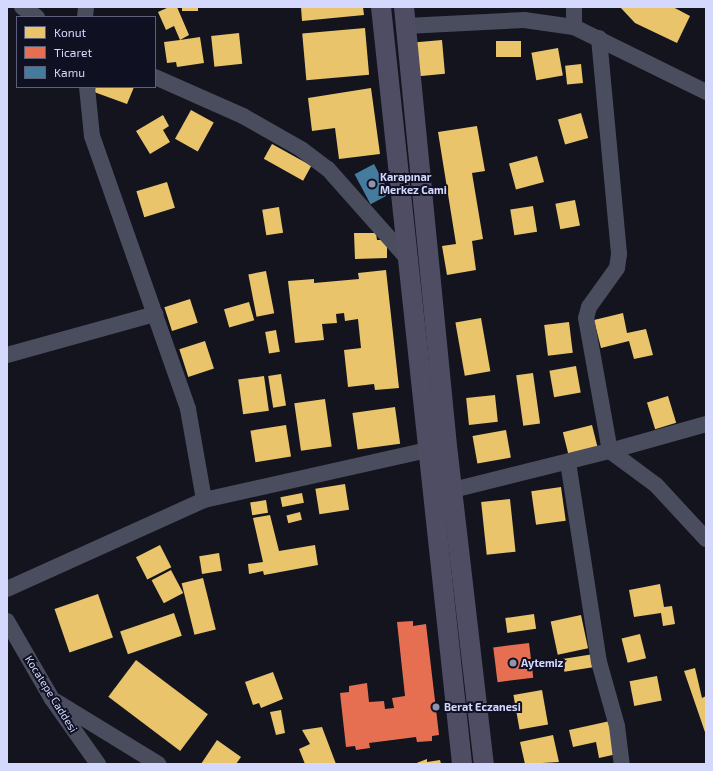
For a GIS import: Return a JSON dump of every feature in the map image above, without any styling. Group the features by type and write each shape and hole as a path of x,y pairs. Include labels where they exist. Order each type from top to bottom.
{"main road":[{"path":"381,7 427,450 462,764"},
{"path":"405,17 447,446 484,764"},
{"path":"427,450 447,446"},
{"path":"432,494 452,490"}],"street":[{"path":"22,7 36,16"},
{"path":"574,7 574,27"},
{"path":"405,17 524,20 574,27 706,92"},
{"path":"599,38 619,254 617,268 589,307 586,318 610,451 656,485 703,532"},
{"path":"156,77 243,116 301,149 328,169 407,258"},
{"path":"87,88 92,136 188,409 204,500"},
{"path":"7,354 155,314"},
{"path":"452,490 568,462 706,424"},
{"path":"7,589 204,500 427,450"},
{"path":"568,462 599,662 617,726 622,764"},
{"name":"Kocatepe Caddesi","path":"7,621 52,699 98,764"},
{"path":"52,699 158,764"}],"building: Konut":[{"path":"169,7 177,7 189,35 180,40 174,26 166,30 158,12"},
{"path":"182,7 198,7 198,11 182,11"},
{"path":"301,7 363,7 364,15 302,21"},
{"path":"620,7 673,7 690,16 677,43 635,23"},
{"path":"365,28 369,75 306,80 302,33"},
{"path":"239,33 242,64 214,67 211,36"},
{"path":"200,37 204,63 177,67 176,62 167,63 164,42"},
{"path":"442,40 445,74 419,76 416,42"},
{"path":"496,41 521,41 521,57 496,57"},
{"path":"558,48 563,76 536,80 531,53"},
{"path":"581,64 583,83 567,85 565,66"},
{"path":"96,88 134,88 127,104 94,92"},
{"path":"371,88 380,154 339,159 335,128 312,131 308,98"},
{"path":"191,110 214,123 198,151 175,139"},
{"path":"581,113 588,138 565,145 558,120"},
{"path":"163,115 169,126 163,130 170,142 150,154 136,131"},
{"path":"477,126 485,171 472,173 483,239 472,241 476,270 447,275 442,246 456,244 438,132"},
{"path":"272,144 311,166 303,181 264,159"},
{"path":"537,156 544,182 516,190 509,164"},
{"path":"167,182 175,208 144,217 136,191"},
{"path":"575,200 580,226 560,229 555,204"},
{"path":"533,206 537,232 514,235 510,210"},
{"path":"279,207 283,233 266,235 262,210"},
{"path":"354,233 376,233 377,240 387,240 387,258 355,259"},
{"path":"386,270 399,388 375,390 374,384 348,387 344,350 361,348 358,319 345,321 344,313 336,314 337,323 322,324 324,340 295,343 288,281 314,279 314,283 359,279 358,273"},
{"path":"266,271 274,313 257,317 248,274"},
{"path":"190,299 198,323 172,331 164,307"},
{"path":"249,302 254,320 229,327 224,309"},
{"path":"623,313 627,333 646,329 653,355 634,359 629,341 601,348 594,320"},
{"path":"481,318 490,371 465,376 455,323"},
{"path":"569,322 573,353 548,356 544,325"},
{"path":"276,330 280,352 269,354 265,332"},
{"path":"205,341 214,369 188,377 179,349"},
{"path":"576,366 581,393 554,397 549,371"},
{"path":"533,373 540,424 523,426 516,375"},
{"path":"281,374 286,406 273,408 268,376"},
{"path":"264,376 269,411 243,414 238,380"},
{"path":"495,395 498,422 469,425 466,398"},
{"path":"668,396 676,423 655,429 647,402"},
{"path":"325,399 332,447 301,451 294,403"},
{"path":"395,407 400,444 358,450 352,413"},
{"path":"286,425 291,457 255,462 250,431"},
{"path":"592,425 598,449 569,457 563,432"},
{"path":"506,430 511,458 477,463 473,436"},
{"path":"345,484 349,510 319,514 315,489"},
{"path":"561,487 566,521 536,525 531,491"},
{"path":"302,493 304,503 282,507 280,497"},
{"path":"510,499 516,552 487,555 481,502"},
{"path":"266,500 268,513 252,515 250,503"},
{"path":"300,512 302,520 288,523 286,515"},
{"path":"270,515 279,551 315,545 318,565 264,575 263,571 249,574 248,564 263,562 253,518"},
{"path":"160,545 171,567 147,580 136,557"},
{"path":"219,553 222,571 202,574 199,556"},
{"path":"171,570 183,593 164,603 152,580"},
{"path":"203,578 216,629 194,635 182,583"},
{"path":"660,584 664,607 672,606 675,624 663,626 661,613 634,617 629,590"},
{"path":"98,594 113,637 69,652 55,609"},
{"path":"174,613 182,636 128,654 120,632"},
{"path":"534,614 536,629 507,633 505,618"},
{"path":"581,615 588,648 558,655 551,621"},
{"path":"640,634 646,658 628,663 622,639"},
{"path":"594,654 596,667 564,672 562,659"},
{"path":"136,660 208,714 180,751 108,697"},
{"path":"695,668 702,698 706,696 706,735 684,671"},
{"path":"273,672 283,699 261,708 259,703 253,705 245,682"},
{"path":"657,676 662,701 634,706 630,681"},
{"path":"542,690 548,724 520,730 513,695"},
{"path":"281,710 285,733 276,735 270,712"},
{"path":"610,721 617,754 599,758 596,742 573,747 569,730"},
{"path":"322,727 336,764 305,764 299,749 310,744 302,730"},
{"path":"553,735 559,762 525,764 520,742"},
{"path":"217,740 241,757 236,764 201,764"},
{"path":"427,759 427,762 440,760 441,764 414,764"}],"building: Ticaret":[{"path":"413,621 413,626 426,624 439,735 432,736 432,741 417,742 416,737 369,743 370,748 356,750 355,746 346,747 340,693 349,692 349,686 367,683 369,702 384,701 385,709 394,708 392,698 405,696 397,622"},
{"path":"529,643 533,678 498,682 493,647"}],"building: Kamu":[{"name":"Karapınar Merkez Cami","path":"374,164 390,194 371,204 355,174"}],"place":[{"name":"Karapınar Merkez Cami","path":"372,184"},
{"name":"Aytemiz","path":"513,663"},
{"name":"Berat Eczanesi","path":"436,707"}]}
